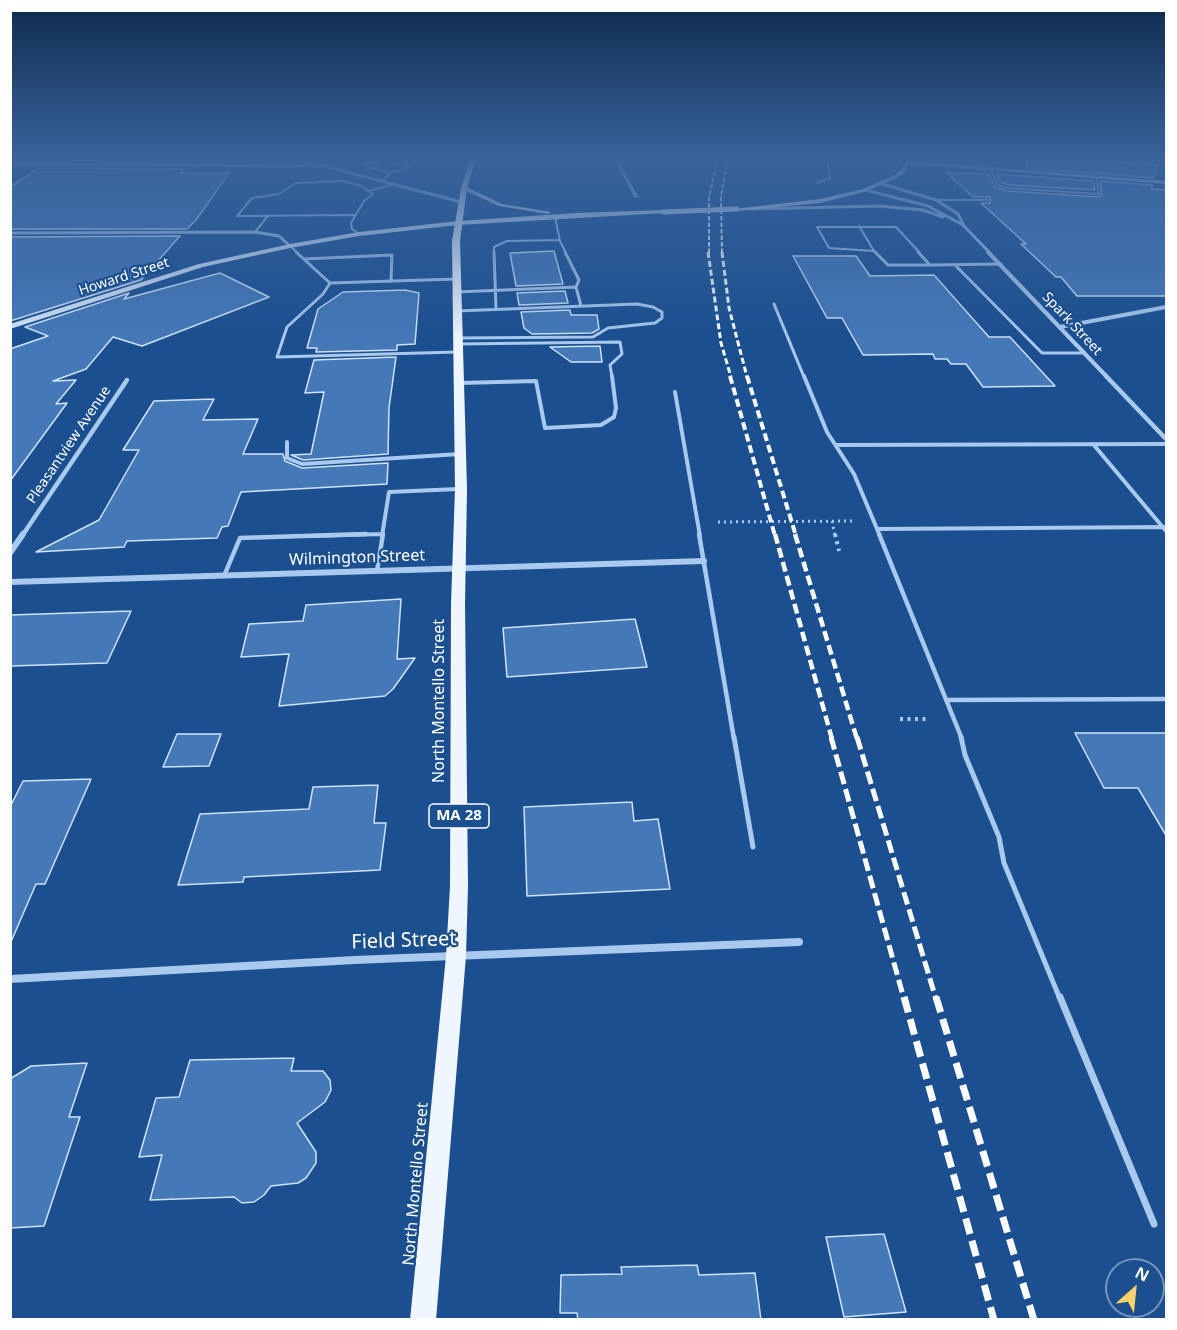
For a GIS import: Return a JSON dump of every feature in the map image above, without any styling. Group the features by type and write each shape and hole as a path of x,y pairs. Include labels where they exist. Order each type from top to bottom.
{"main road":[{"name":"North Montello Street","path":"423,1320 456,956 459,886 461,489 456,311 459,218"},
{"name":"Howard Street","path":"10,327 201,265 290,246 359,234 540,218"}],"street":[{"name":"Spark Street","path":"945,218 963,225"},
{"name":"Spark Street","path":"950,218 963,225 1167,438"},
{"name":"Spark Street","path":"960,218 963,225"},
{"path":"10,233 255,232 279,236 290,246"},
{"path":"1060,327 1167,307"},
{"name":"Pleasantview Avenue","path":"10,553 127,380"},
{"name":"Wilmington Street","path":"10,582 704,561"},
{"name":"Field Street","path":"10,978 800,942"}],"lane":[{"path":"255,232 266,218"},
{"path":"353,218 352,229 359,234"},
{"path":"555,218 560,240 579,280 576,287 581,306"},
{"path":"859,226 874,251 886,264 1001,264"},
{"path":"874,251 832,249 817,227 899,228 930,265"},
{"path":"496,309 494,247 507,241 560,240"},
{"path":"290,246 330,283 456,279"},
{"path":"304,259 392,255 391,281"},
{"path":"955,265 1042,354 1085,353"},
{"path":"330,283 323,294 287,327 277,357 593,337 608,328 656,323 662,318 662,312 653,307 637,304 456,311"},
{"path":"456,292 576,287"},
{"path":"774,304 827,432 854,474 877,529 961,735 964,756 999,837 1004,863 1154,1224"},
{"path":"457,345 620,342 622,354 610,365 616,408 614,417 601,425 545,428 536,381 457,383"},
{"path":"675,392 753,847"},
{"path":"286,442 287,458 302,464 460,454"},
{"path":"1093,444 1167,531"},
{"path":"836,445 1167,444"},
{"path":"377,571 389,492 461,489"},
{"path":"877,529 1165,527"},
{"path":"224,576 240,538 383,534"},
{"path":"947,700 1167,699"}],"path":[{"path":"832,521 839,551"},
{"path":"697,522 873,521"}],"building":[{"path":"10,218 197,218 187,229 10,229"},
{"path":"998,218 1167,218 1167,296 1077,296 1061,277 1056,277 1021,244 1026,244"},
{"path":"180,236 141,280 10,321 10,237"},
{"path":"554,251 563,284 516,286 510,253"},
{"path":"793,256 856,256 870,276 934,275 989,337 1010,337 1055,386 983,387 966,364 951,364 947,359 935,359 933,354 863,355 842,318 827,318"},
{"path":"220,273 269,297 142,346 113,337 86,369 53,381 76,380 56,404 67,403 10,481 10,349 48,336 25,327 129,293 124,299"},
{"path":"405,290 419,293 415,344 397,345 397,350 316,352 317,348 307,348 318,309 343,292"},
{"path":"565,291 568,303 519,305 517,293"},
{"path":"570,310 571,315 597,315 599,329 592,333 532,334 524,328 521,312"},
{"path":"600,346 602,362 571,362 550,347"},
{"path":"396,357 389,408 388,454 303,460 291,455 311,454 324,392 305,393 314,360"},
{"path":"214,399 203,420 258,419 243,454 283,454 285,461 302,468 388,463 387,484 241,492 228,526 222,527 217,538 127,541 124,547 36,552 99,520 139,450 123,450 154,401"},
{"path":"401,599 397,659 415,658 393,689 385,696 279,706 289,654 241,657 249,624 303,621 306,605"},
{"path":"131,611 107,663 10,666 10,615"},
{"path":"635,619 647,667 507,677 503,628"},
{"path":"1075,733 1167,733 1167,837 1138,788 1104,788"},
{"path":"177,734 221,734 209,766 163,767"},
{"path":"91,779 45,884 36,884 10,944 10,807 23,781"},
{"path":"378,785 374,823 386,823 380,870 244,877 243,882 178,885 200,814 309,809 313,787"},
{"path":"632,802 634,821 658,819 670,889 527,896 524,807"},
{"path":"294,1058 291,1071 323,1071 330,1080 331,1090 325,1102 297,1123 316,1152 316,1163 306,1178 298,1183 271,1186 254,1202 242,1203 234,1197 150,1200 162,1155 139,1157 156,1098 179,1097 190,1060"},
{"path":"87,1063 69,1117 80,1117 44,1226 10,1228 10,1079 31,1066"},
{"path":"884,1234 906,1312 844,1317 826,1237"},
{"path":"697,1265 699,1275 755,1273 761,1320 578,1320 577,1313 560,1313 561,1275 622,1274 621,1267"}],"railway":[{"path":"709,218 709,253"},
{"path":"721,218 722,253"},
{"path":"708,252 721,343 731,377"},
{"path":"722,252 729,308 747,377"},
{"path":"730,376 775,536"},
{"path":"747,376 796,536"},
{"path":"775,534 832,739"},
{"path":"795,534 857,739"},
{"path":"831,737 904,999"},
{"path":"857,737 936,999"},
{"path":"904,997 994,1320"},
{"path":"936,997 1034,1320"}]}
